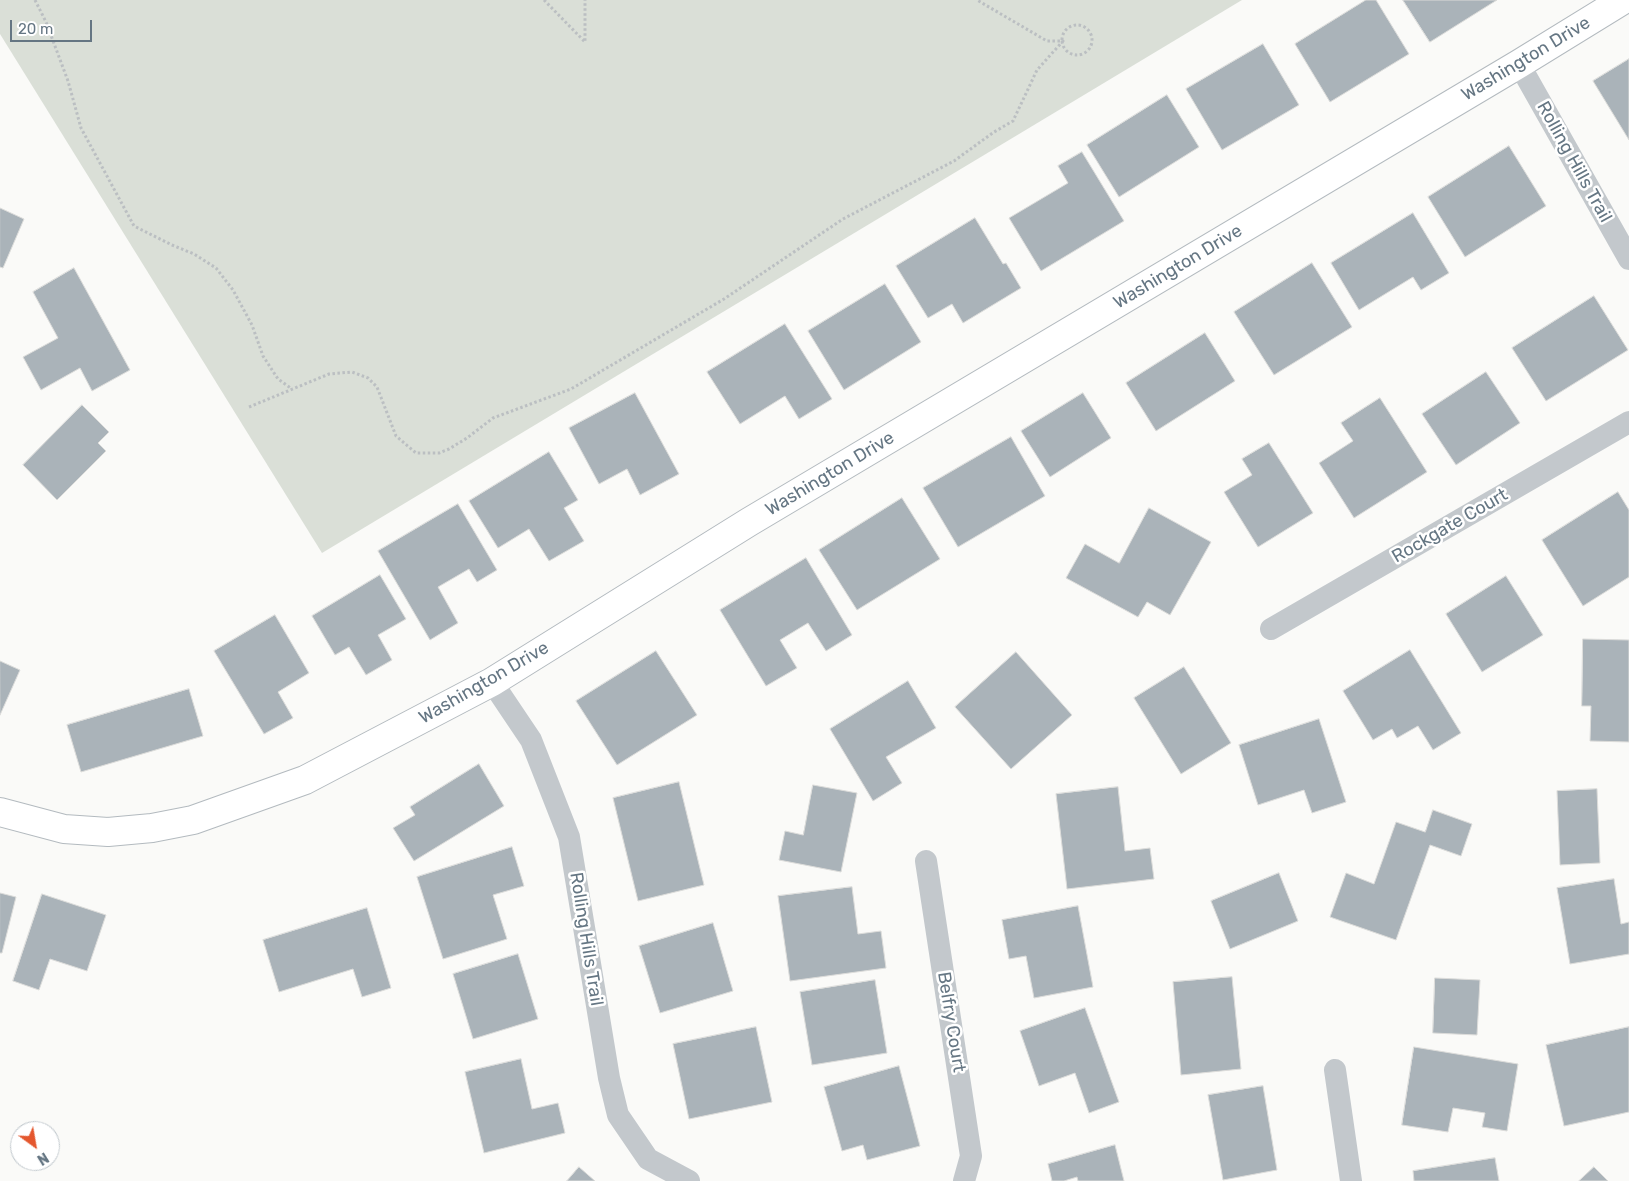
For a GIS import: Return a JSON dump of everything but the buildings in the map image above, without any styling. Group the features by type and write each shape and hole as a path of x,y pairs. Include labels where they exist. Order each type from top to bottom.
{"street":[{"name":"Washington Drive","path":"0,812 64,829 108,832 152,828 193,820 305,780 492,682 748,522 1519,64 1623,0"},
{"name":"Rolling Hills Trail","path":"1519,64 1629,259"},
{"name":"Rockgate Court","path":"1271,629 1629,422"},
{"name":"Rolling Hills Trail","path":"492,682 531,740 569,837 609,1078 618,1115 648,1159 689,1181"},
{"name":"Belfry Court","path":"926,861 971,1156 964,1181"},
{"path":"1335,1070 1350,1181"}],"path":[{"path":"35,0 46,22 68,81 81,128 134,226 194,254 216,268 233,290 252,324 263,356 278,379 292,390"},
{"path":"544,0 585,42 585,0"},
{"path":"977,0 1047,41 1063,41"},
{"path":"250,407 329,374 352,372 368,378 377,387 396,436 407,446 416,453 438,452 449,449 493,418 571,389 724,299 843,219 954,161 994,132 1013,121 1037,70 1063,41 1065,32 1069,28 1082,26 1088,30 1092,38 1091,45 1086,52 1078,55 1069,53 1063,47 1063,41"}],"shaded area":[{"path":"0,0 1242,0 322,553 0,34"}]}
